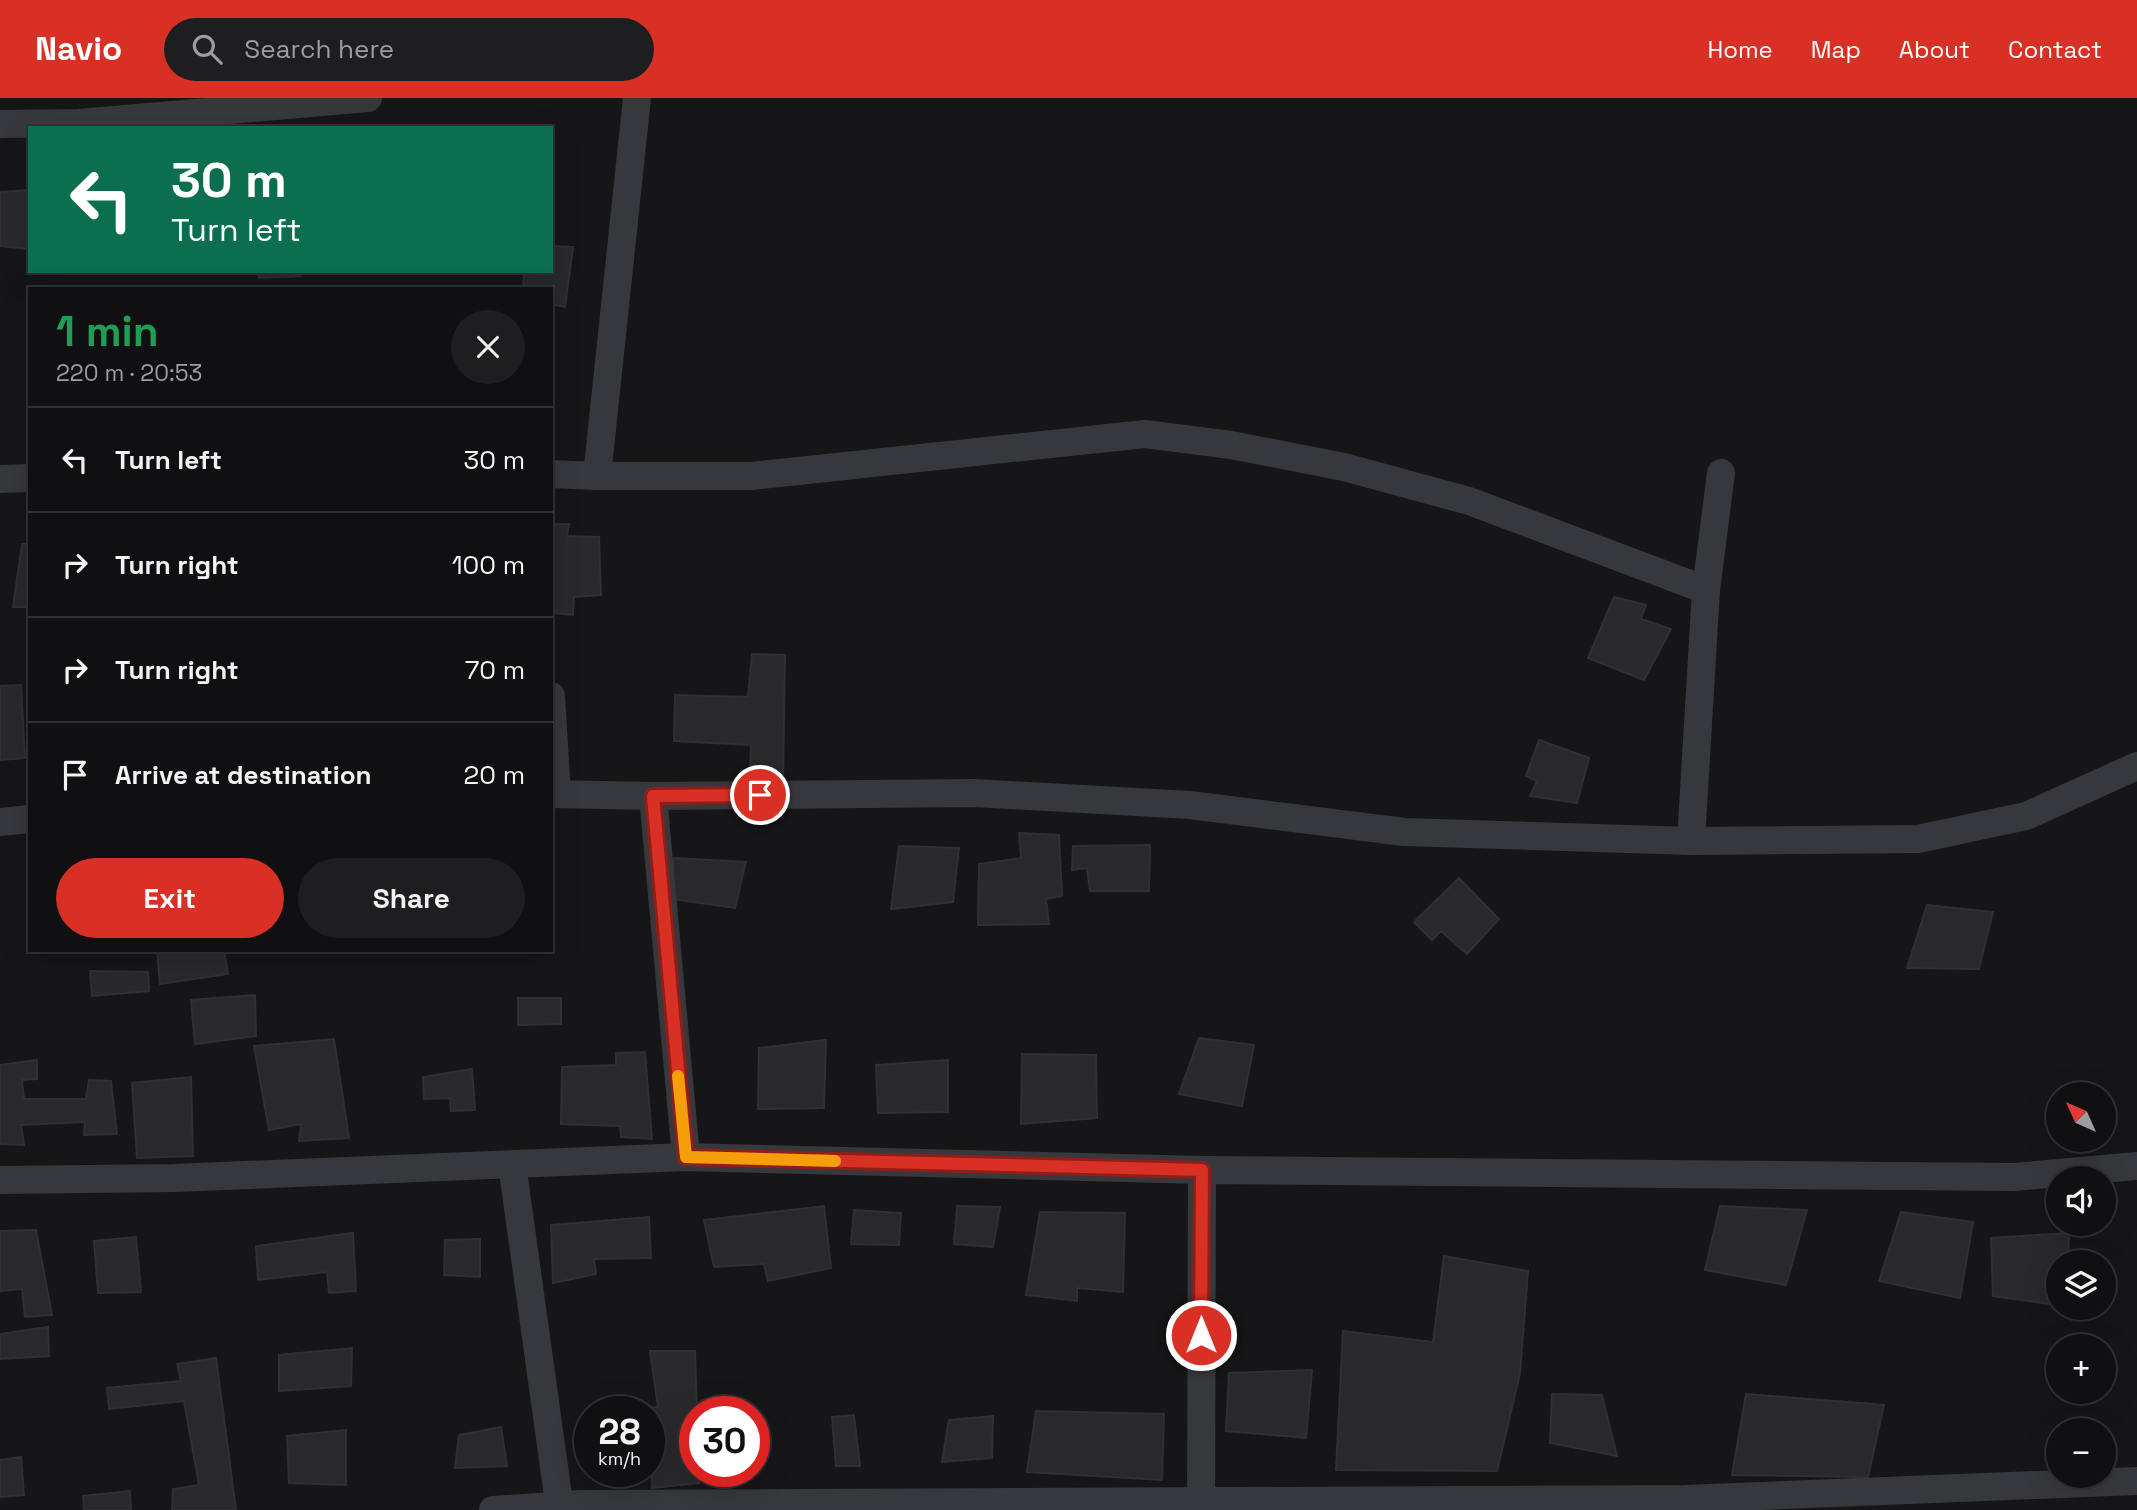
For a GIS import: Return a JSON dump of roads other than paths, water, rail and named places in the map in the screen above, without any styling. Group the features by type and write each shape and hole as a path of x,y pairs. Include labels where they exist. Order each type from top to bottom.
{"street":[{"path":"0,124 79,123 368,98"},
{"path":"597,476 638,98"},
{"path":"553,474 751,476 1145,433 1231,445 1343,467 1469,501 1706,590"},
{"path":"1691,841 1706,590 1721,473"},
{"path":"0,479 28,478"},
{"path":"553,761 554,794 653,796 974,793 1190,805 1404,832 1691,841 1918,839 2026,816 2137,766"},
{"path":"653,796 686,1157"},
{"path":"0,822 28,819"},
{"path":"0,1180 174,1178 686,1157 1202,1170 2014,1177 2137,1166"},
{"path":"512,1164 560,1508"},
{"path":"1200,1505 1202,1170"},
{"path":"493,1510 1996,1498 2137,1481"}]}
